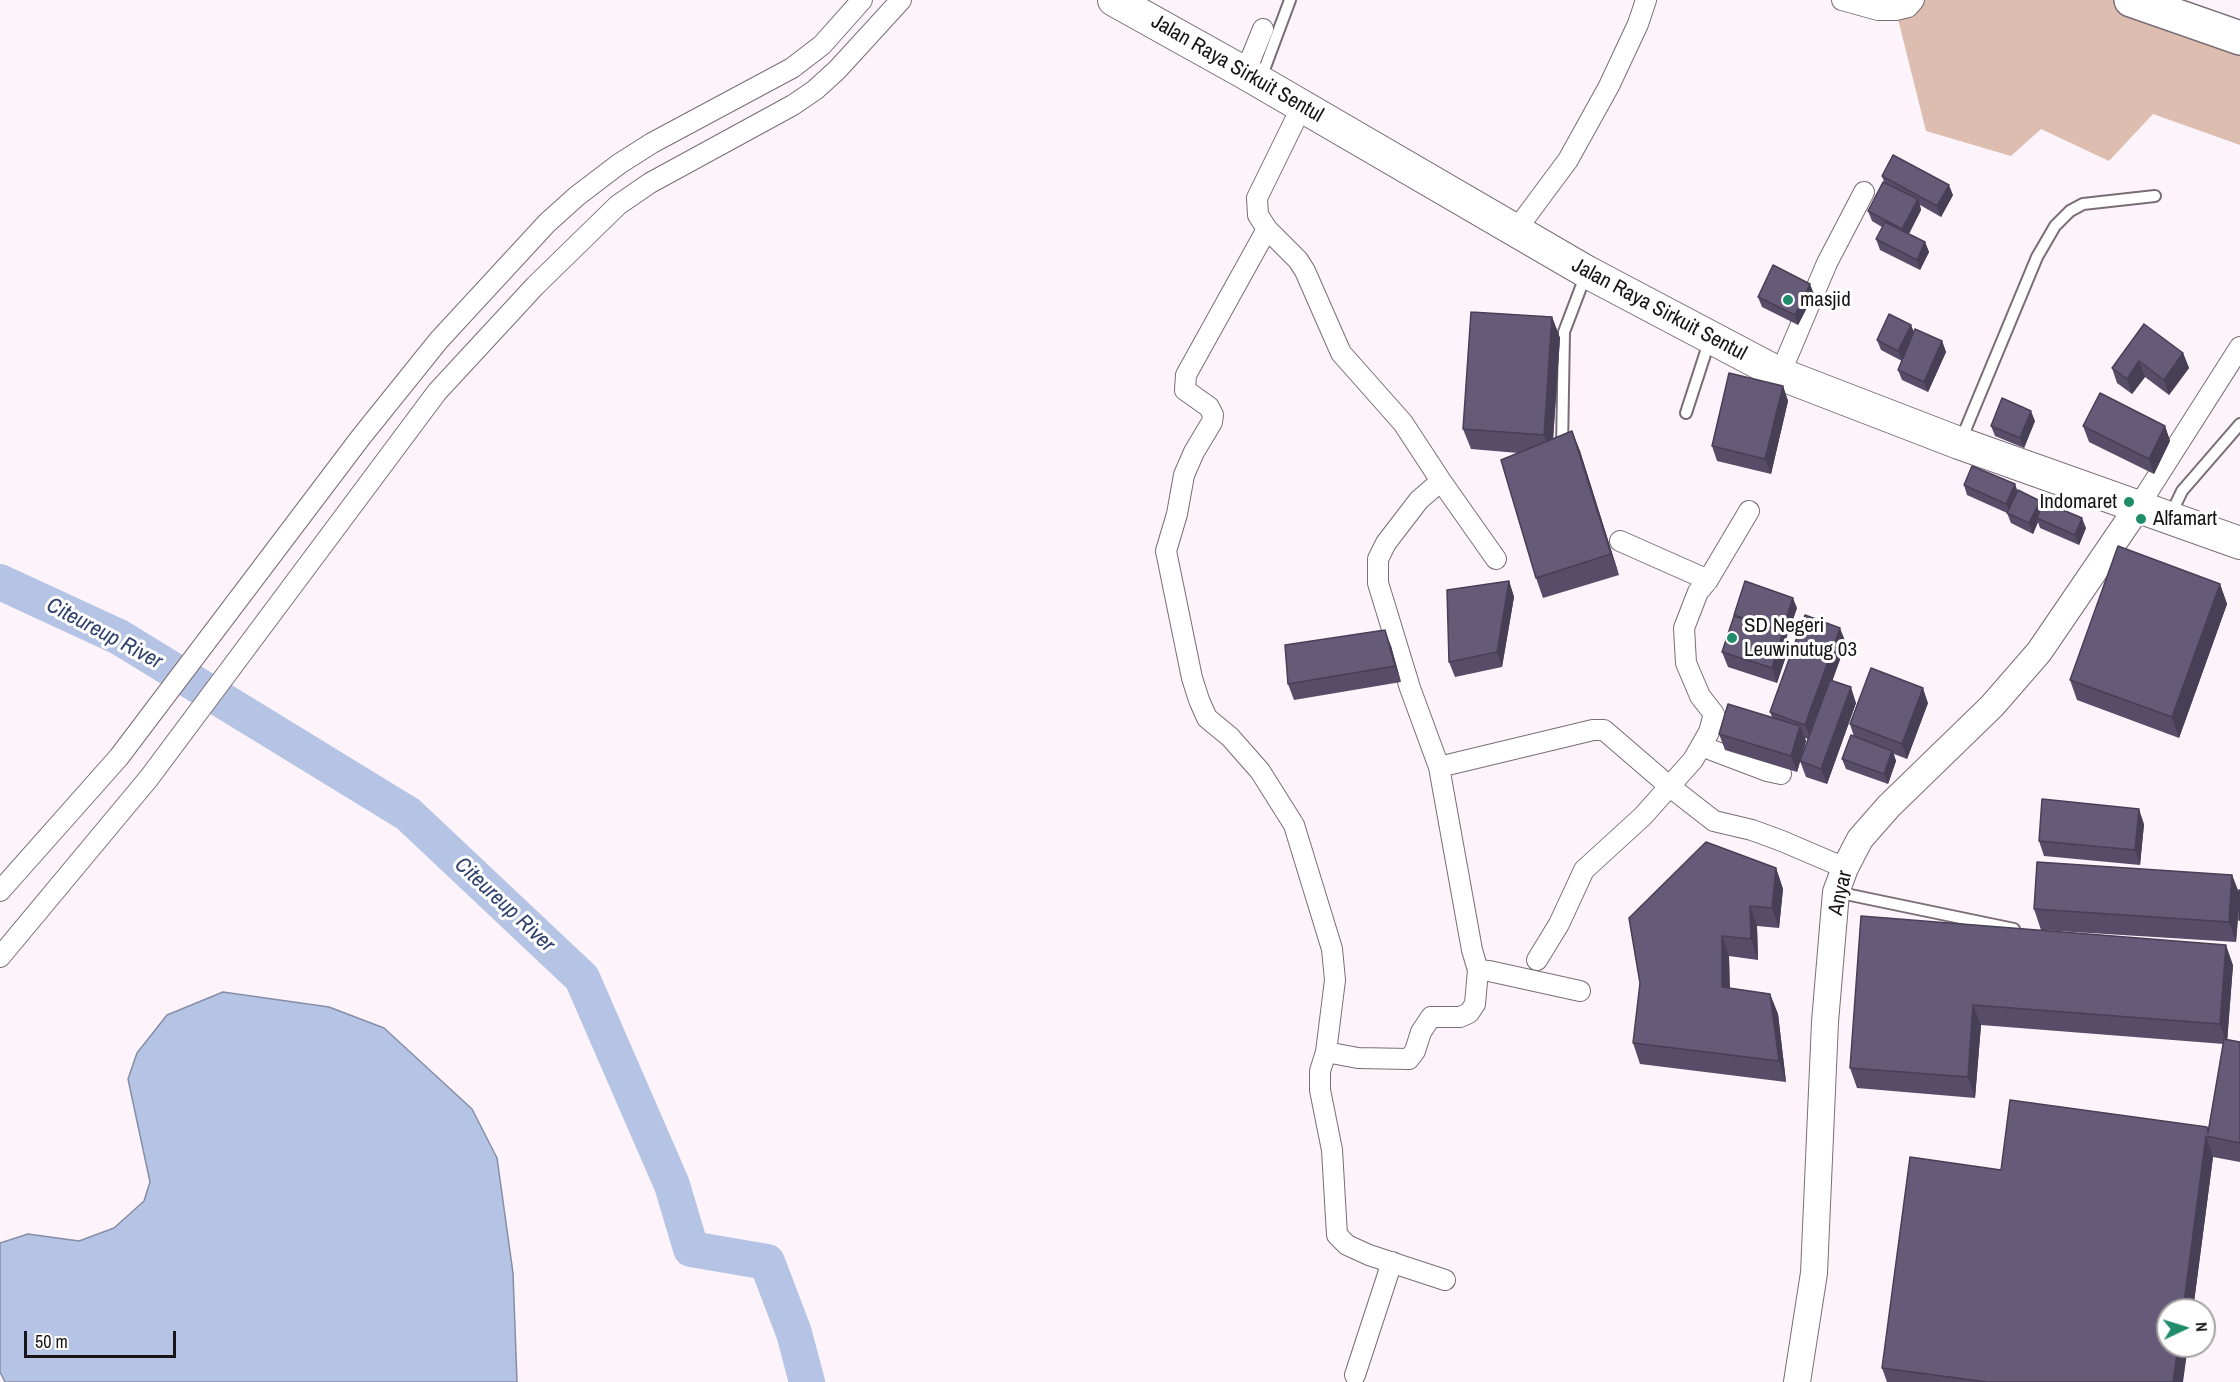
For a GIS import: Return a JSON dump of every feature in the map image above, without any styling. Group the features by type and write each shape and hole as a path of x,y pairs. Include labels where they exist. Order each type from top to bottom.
{"highway":[{"path":"2131,0 2240,38"}],"main road":[{"name":"Jalan Raya Sirkuit Sentul","path":"1114,0 1302,106 1587,272 1780,374 1959,443 2240,543"}],"street":[{"path":"0,957 149,778 437,392 535,286 618,205 650,183 808,95 837,70 901,0"},
{"path":"1516,230 1568,160 1609,86 1638,24 1646,0"},
{"path":"1842,0 1878,10 1908,7 1914,0"},
{"path":"0,891 119,757 361,437 439,340 548,222 619,164 652,143 792,68 822,45 858,5 877,27"},
{"path":"1252,78 1263,29"},
{"path":"1302,106 1257,198 1258,215 1267,229 1298,260 1305,271 1341,353 1403,423 1496,560"},
{"path":"1780,374 1827,263 1864,192"},
{"path":"1267,229 1186,375 1185,390 1209,407 1213,415 1212,422 1194,452 1184,475 1177,514 1166,550 1192,678 1199,700 1207,718 1236,744 1260,771 1294,825 1334,962 1335,980 1326,1052 1320,1071 1320,1090 1332,1150 1337,1235 1347,1245 1445,1280"},
{"path":"2138,507 2240,347"},
{"path":"1326,1052 1358,1058 1409,1059 1421,1032 1431,1017 1460,1017 1469,1013 1475,1004 1478,970 1472,950 1439,767 1410,688 1378,583 1378,559 1386,543 1419,500 1441,481"},
{"name":"Anyar","path":"1797,1382 1814,1273 1825,1022 1836,892 1845,868 1860,839 1889,806 1992,706 2039,652 2138,507"},
{"path":"1538,960 1559,924 1584,870 1643,816 1693,760 1713,723 1714,714 1700,696 1686,663 1684,628 1698,592 1708,580 1749,512"},
{"path":"1620,541 1708,580"},
{"path":"248,588 274,610"},
{"path":"1439,767 1593,730 1604,730 1714,821 1782,841 1845,868"},
{"path":"1701,746 1781,774"},
{"path":"1478,970 1580,991"},
{"path":"1354,1375 1392,1262"}],"lane":[{"path":"1252,78 1290,0"},
{"path":"1959,443 2037,257 2055,226 2070,211 2083,204 2155,196"},
{"path":"1562,453 1558,331 1587,272"},
{"path":"1686,413 1710,339"},
{"path":"2169,517 2182,491 2240,424"},
{"path":"1836,892 2008,928 2031,930"}],"shaded area":[{"path":"1845,0 2131,0 2240,38 2240,145 2153,114 2109,161 2041,129 2011,156 1926,131 1896,11"}],"water":[{"path":"223,992 329,1007 384,1028 472,1109 497,1158 513,1273 517,1382 5,1382 0,1372 0,1243 28,1234 79,1241 114,1228 144,1201 150,1182 128,1079 137,1053 167,1015"}],"building":[{"path":"1893,155 1949,185 1937,206 1882,176"},
{"path":"1883,182 1918,199 1902,229 1868,211"},
{"path":"1885,222 1925,242 1917,260 1876,239"},
{"name":"masjid","path":"1773,265 1810,284 1795,315 1758,297"},
{"path":"1471,312 1552,317 1544,435 1463,429"},
{"path":"1889,314 1911,325 1898,351 1877,340"},
{"path":"2144,324 2183,353 2164,380 2139,361 2127,379 2112,368"},
{"path":"1915,329 1942,341 1924,382 1898,370"},
{"path":"1729,373 1783,386 1765,459 1712,446"},
{"path":"2100,393 2165,426 2149,459 2083,426"},
{"path":"2002,398 2031,411 2020,438 1991,426"},
{"path":"1572,431 1611,554 1536,578 1501,460"},
{"path":"1972,466 2015,484 2006,504 1964,485"},
{"path":"2018,490 2040,501 2029,523 2007,513"},
{"path":"2044,502 2082,518 2075,535 2037,518"},
{"path":"2118,546 2220,584 2172,717 2070,680"},
{"path":"1509,581 1497,652 1449,662 1447,590"},
{"path":"1745,581 1793,598 1782,631 1734,615"},
{"path":"1805,615 1840,628 1805,725 1770,712"},
{"path":"1734,616 1783,632 1772,668 1722,652"},
{"path":"1385,630 1395,666 1288,684 1285,645"},
{"path":"1871,668 1923,688 1902,744 1850,724"},
{"path":"1830,680 1851,687 1821,769 1800,761"},
{"path":"1728,704 1800,726 1791,756 1719,734"},
{"path":"1851,735 1892,751 1884,774 1842,759"},
{"path":"2042,799 2139,809 2135,850 2039,841"},
{"path":"1706,842 1776,868 1772,908 1750,906 1751,939 1722,936 1722,987 1770,994 1779,1061 1633,1043 1640,983 1629,918"},
{"path":"2037,862 2232,875 2229,922 2034,909"},
{"path":"2240,890 2240,920 2239,920"},
{"path":"1861,916 2226,945 2220,1024 1973,1005 1968,1077 1850,1068"},
{"path":"2224,1039 2240,1042 2240,1143 2206,1136 2185,1298 2156,1298 2156,1358 2176,1358 2173,1382 1987,1382 1882,1368 1910,1157 2001,1170 2010,1100 2207,1127 2208,1133"}],"waterway":[{"name":"Citeureup River","path":"0,582 119,637 408,814 582,978 672,1185 691,1249 767,1262 794,1333 807,1382"}],"place":[{"name":"masjid","path":"1788,300"},
{"name":"Indomaret","path":"2129,502"},
{"name":"Alfamart","path":"2141,519"},
{"name":"SD Negeri Leuwinutug 03","path":"1732,638"}]}
